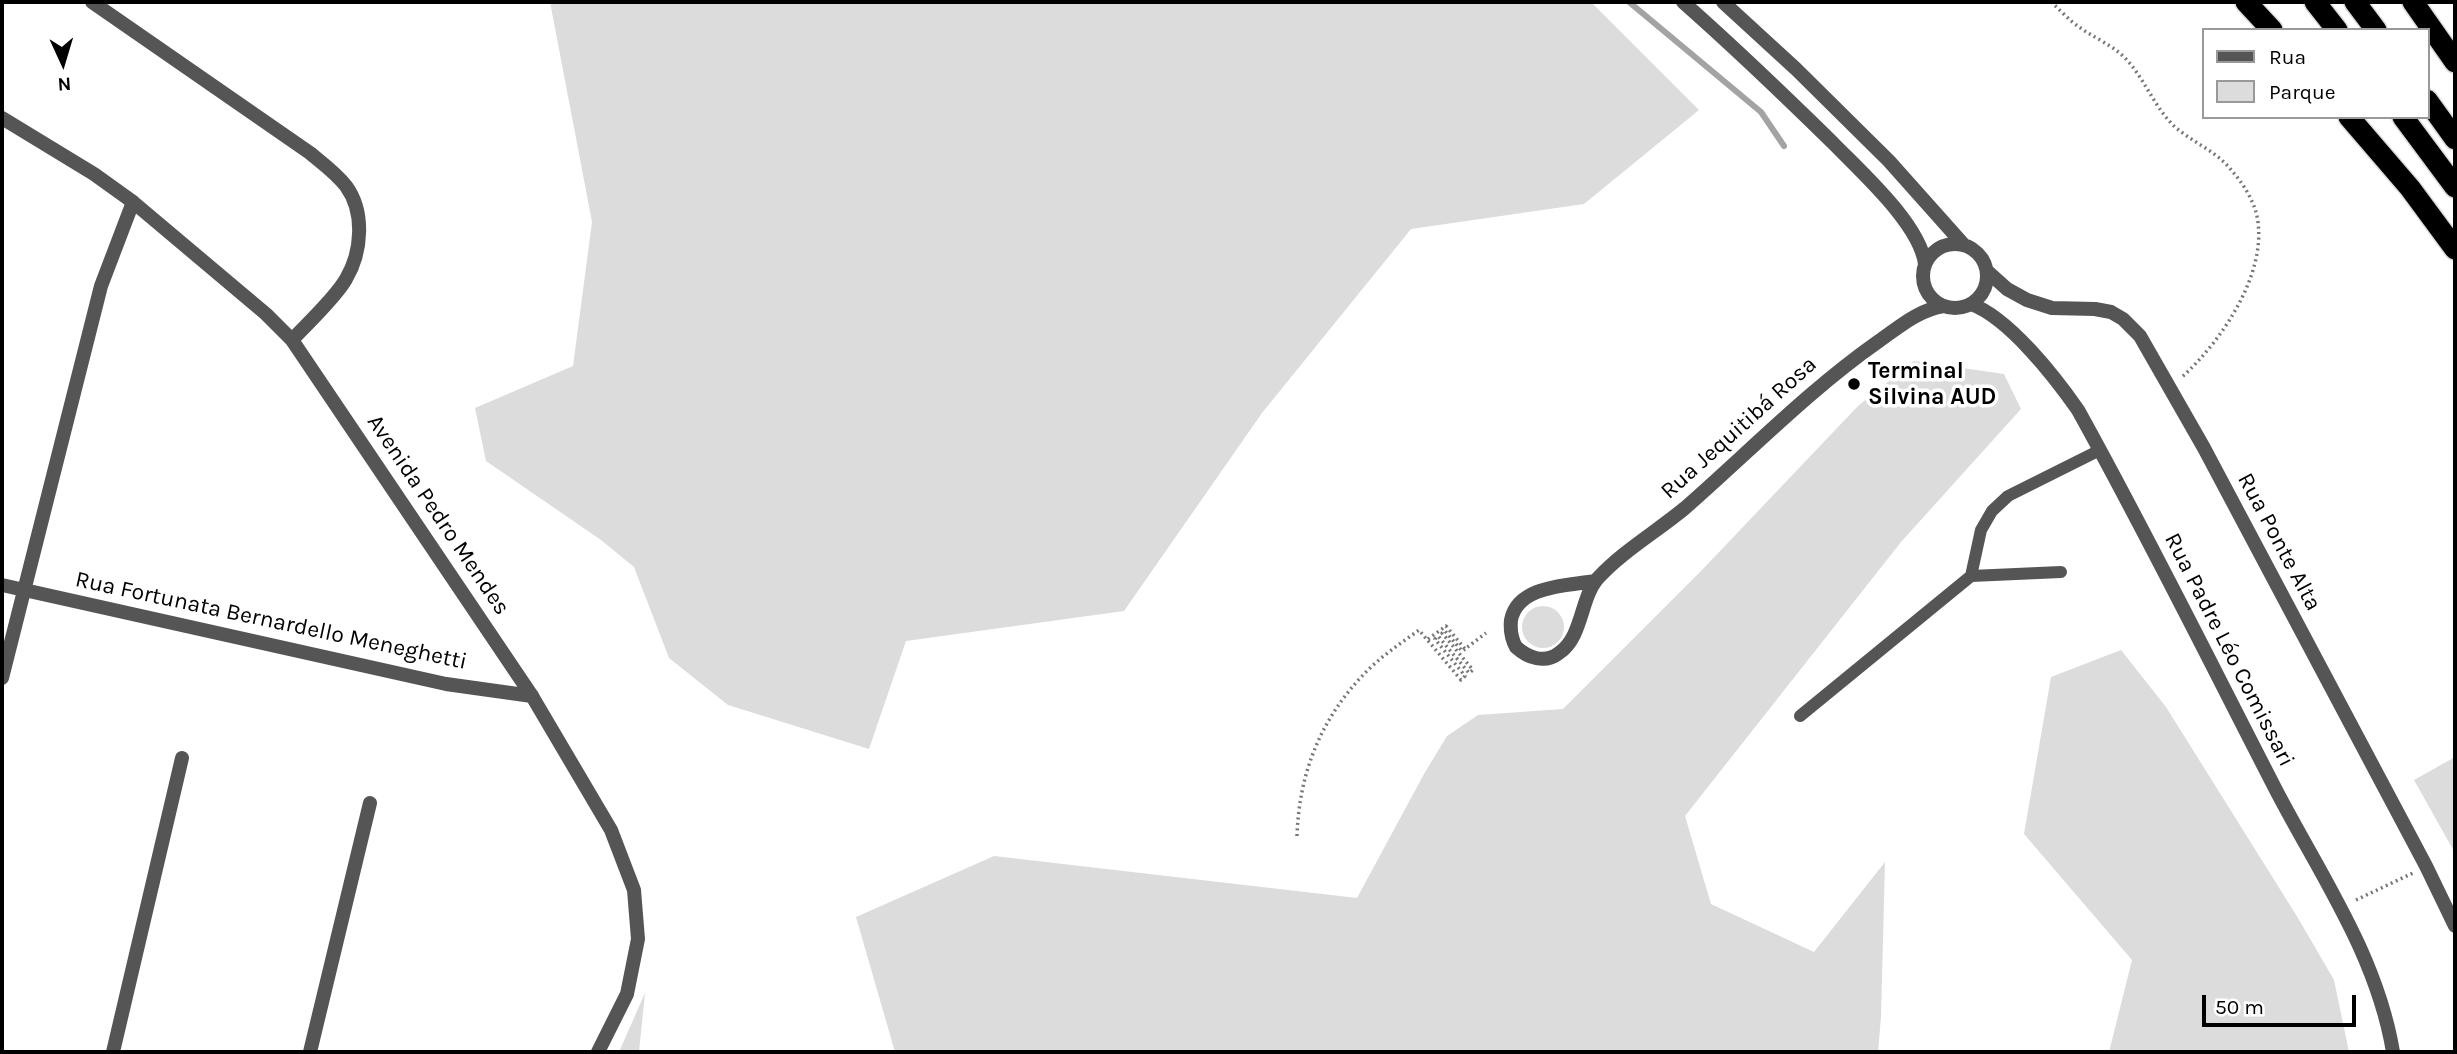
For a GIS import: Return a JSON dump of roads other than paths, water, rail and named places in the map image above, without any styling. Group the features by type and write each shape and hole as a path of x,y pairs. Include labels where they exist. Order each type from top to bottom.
{"highway":[{"path":"2246,2 2270,28"},
{"path":"2315,2 2335,28"},
{"path":"2356,2 2375,28"},
{"path":"2413,2 2455,62"},
{"path":"2429,103 2455,139"},
{"path":"2351,119 2410,188 2455,249"},
{"path":"2404,119 2455,187"}],"street":[{"path":"92,2 310,153 347,188 355,204 359,228 357,257 346,281 292,340"},
{"path":"1683,2 1770,80 1867,177 1915,236 1922,248 1925,264"},
{"path":"1723,2 1790,63 1889,161 1963,244"},
{"name":"Avenida Pedro Mendes","path":"2,118 94,174 133,202 266,314 292,340 531,696 611,830 634,890 638,939 627,994 598,1052"},
{"path":"2,678 68,408 101,286 133,202"},
{"path":"1952,243 1963,244 1982,257 1987,271 1984,289 1971,304 1954,308 1944,306 1934,300 1927,291 1923,275 1925,264 1931,254 1940,247 1952,243"},
{"name":"Rua Ponte Alta","path":"1987,271 2007,289 2027,300 2052,307 2103,310 2123,318 2140,336 2171,387 2426,866 2455,926"},
{"path":"1917,314 1927,291"},
{"name":"Rua Padre Léo Comissari","path":"1971,304 1981,307 1999,321 2049,372 2078,410 2283,803 2342,907 2382,1002 2393,1052"},
{"name":"Rua Jequitibá Rosa","path":"1595,581 1573,637 1563,651 1548,659 1536,658 1516,647 1510,630 1511,619 1524,599 1545,591 1595,581 1698,496 1839,369 1917,314 1944,306"},
{"name":"Rua Fortunata Bernardello Meneghetti","path":"2,585 446,684 531,696"},
{"path":"113,1052 182,758"},
{"path":"310,1052 370,803"}],"lane":[{"path":"1971,576 1981,530 1992,511 2008,496 2100,450"},
{"path":"1800,716 1971,576 2061,572"}],"waterway":[{"path":"1629,2 1761,112 1784,146"}],"place":[{"name":"Terminal Silvina AUD","path":"1854,384"}]}
